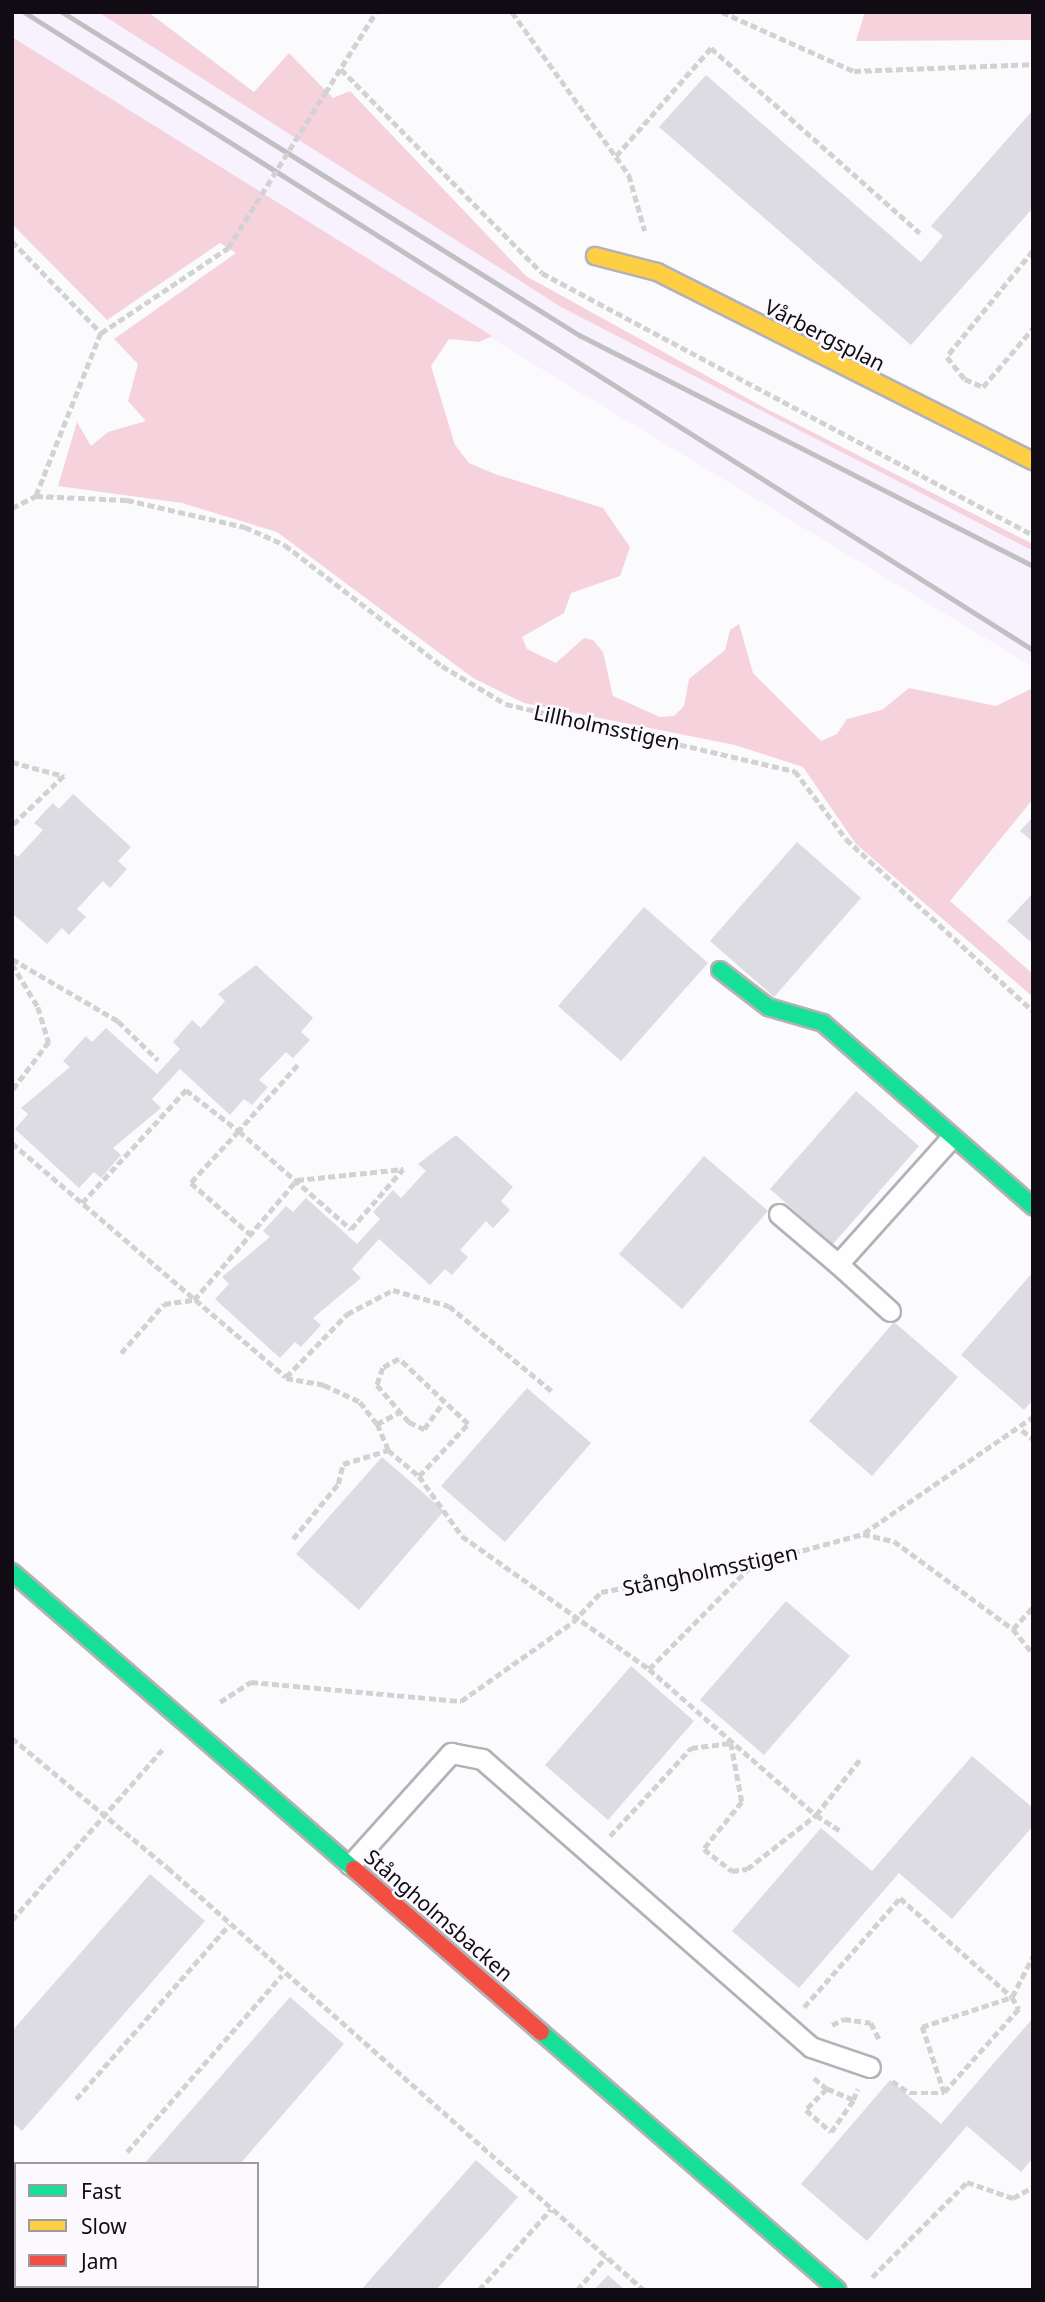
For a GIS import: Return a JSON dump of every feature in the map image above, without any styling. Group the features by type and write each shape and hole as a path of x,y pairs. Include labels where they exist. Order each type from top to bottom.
{"street":[{"name":"Vårbergsplan","path":"595,256 657,272 1033,461"},
{"path":"720,970 768,1007 823,1023 951,1138 1033,1206"},
{"name":"Stångholmsbacken","path":"12,1572 838,2290"}],"lane":[{"path":"838,1264 951,1138"},
{"path":"779,1214 890,1311"},
{"path":"350,1865 451,1753 482,1759 811,2047 870,2067"}],"path":[{"path":"36,496 101,334 228,248 376,12"},
{"path":"512,12 629,175 657,272"},
{"path":"722,12 854,71 1033,64"},
{"path":"616,156 711,48 920,233"},
{"path":"341,69 542,273 1033,535"},
{"path":"12,241 101,334"},
{"path":"1033,251 947,357 965,379 983,387 1033,328"},
{"name":"Lillholmsstigen","path":"12,508 36,496 127,500 245,527 285,545 442,666 506,704 795,771 846,839 1033,1011"},
{"path":"12,762 64,776 12,826"},
{"path":"12,961 118,1021 158,1060"},
{"path":"12,961 38,1007 49,1042 12,1091"},
{"path":"250,1233 191,1183 298,1065"},
{"path":"82,1203 186,1090 239,1131 297,1180 351,1228 403,1169 297,1180 194,1300 164,1304 121,1353"},
{"path":"12,1143 286,1377 324,1385 360,1402 377,1424 388,1450 419,1476 462,1536 579,1616 649,1669 730,1743 816,1815 842,1832"},
{"path":"286,1377 347,1314 393,1290 449,1306 553,1392"},
{"path":"419,1476 468,1424 443,1403 430,1382 399,1359 383,1368 377,1385 398,1413 424,1429 443,1403"},
{"path":"377,1424 398,1413"},
{"path":"863,1534 1022,1430 1033,1417"},
{"path":"1022,1430 1033,1439"},
{"path":"293,1539 338,1484 343,1464 388,1450"},
{"name":"Stångholmsstigen","path":"12,1920 185,1724 251,1682 461,1701 579,1616 601,1592 752,1564 863,1534 894,1541 1013,1629 1033,1654"},
{"path":"649,1669 752,1564"},
{"path":"1013,1629 1033,1607"},
{"path":"12,1738 103,1814 282,1975 644,2290"},
{"path":"730,1743 742,1802 704,1849 732,1871 747,1869 816,1815 861,1758"},
{"path":"605,1842 691,1748 730,1743"},
{"path":"800,2012 900,1898 1012,1997 1019,2009 944,2093 910,2093 870,2067"},
{"path":"76,2099 229,1925"},
{"path":"944,2093 922,2027 1012,1997 1033,1956"},
{"path":"127,2152 282,1975"},
{"path":"790,2003 807,2018"},
{"path":"821,2031 844,2019 871,2023 884,2050 870,2067 853,2100 831,2132 806,2110 827,2090 853,2100"},
{"path":"865,2284 967,2182 1013,2198 1033,2187"},
{"path":"480,2290 551,2209"},
{"path":"577,2290 606,2257"}],"shaded area":[{"path":"12,12 98,12 561,307 1033,551 1033,667 326,238 12,37"},
{"path":"98,12 148,12 254,92 289,53 333,98 350,91 526,276 763,407 1033,544 1033,551 561,307"},
{"path":"865,12 1033,12 1033,40 856,41"},
{"path":"12,37 492,336 479,342 449,339 431,366 455,445 469,463 495,474 603,508 630,547 620,576 571,593 564,613 522,637 527,649 556,663 584,638 593,640 603,652 613,696 660,717 674,716 684,706 689,679 725,650 730,630 739,624 753,673 821,741 837,734 847,719 882,710 909,688 996,706 1033,688 1033,799 950,901 1033,974 1033,997 856,844 803,767 735,745 524,703 473,678 277,532 182,503 58,486 77,422 91,446 108,432 146,421 128,401 138,364 114,339 236,253 220,243 107,320 12,224"}],"building":[{"path":"706,75 921,262 943,236 931,226 1033,110 1033,208 911,345 659,127"},
{"path":"73,794 131,847 118,861 127,869 110,888 103,881 77,909 86,917 69,935 62,928 47,944 12,913 12,852 18,857 43,830 34,823 53,803 59,809"},
{"path":"1033,817 1033,842 1020,831"},
{"path":"797,842 861,898 774,997 710,941"},
{"path":"1033,893 1033,944 1007,921"},
{"path":"644,907 708,963 621,1061 558,1006"},
{"path":"256,965 313,1018 301,1032 310,1040 293,1058 286,1052 259,1080 268,1087 252,1105 244,1099 230,1115 180,1069 152,1099 161,1108 113,1148 121,1155 101,1178 94,1172 79,1188 15,1129 28,1114 21,1108 70,1067 63,1061 86,1036 92,1042 106,1028 157,1074 180,1049 173,1042 192,1020 201,1028 225,1001 218,994"},
{"path":"856,1091 919,1146 833,1244 770,1189"},
{"path":"456,1135 513,1187 501,1201 510,1210 493,1228 486,1221 460,1250 468,1257 452,1275 445,1269 430,1285 379,1239 352,1269 361,1278 313,1318 321,1325 301,1347 295,1342 280,1358 215,1299 229,1284 222,1277 270,1237 263,1231 286,1206 293,1212 306,1198 357,1244 380,1219 373,1212 393,1190 401,1198 426,1171 418,1164"},
{"path":"704,1156 768,1211 682,1309 619,1254"},
{"path":"1033,1272 1033,1400 1024,1410 961,1355"},
{"path":"894,1322 958,1377 872,1476 809,1421"},
{"path":"527,1388 591,1443 505,1542 441,1486"},
{"path":"382,1457 444,1511 359,1610 296,1554"},
{"path":"786,1601 850,1656 764,1755 700,1700"},
{"path":"631,1666 694,1721 608,1820 545,1765"},
{"path":"972,1756 1033,1808 1033,1826 952,1919 899,1873 799,1988 732,1931 821,1828 872,1871"},
{"path":"150,1874 205,1921 22,2131 12,2122 12,2031"},
{"path":"290,1997 344,2044 242,2162 146,2162"},
{"path":"1033,2018 1033,2158 1021,2172 967,2126 867,2241 801,2184 890,2080 941,2124"},
{"path":"476,2160 518,2197 436,2290 361,2290"},
{"path":"608,2275 625,2290 594,2290"}],"railway":[{"path":"24,12 1033,650"},
{"path":"62,12 579,335 1033,566"}],"traffic: fast":[{"path":"720,970 768,1007 823,1023 1033,1206"},
{"path":"12,1572 354,1869"},
{"path":"541,2032 838,2290"}],"traffic: slow":[{"path":"595,256 657,272 1033,461"}],"traffic: jam":[{"path":"354,1869 541,2032"}]}
